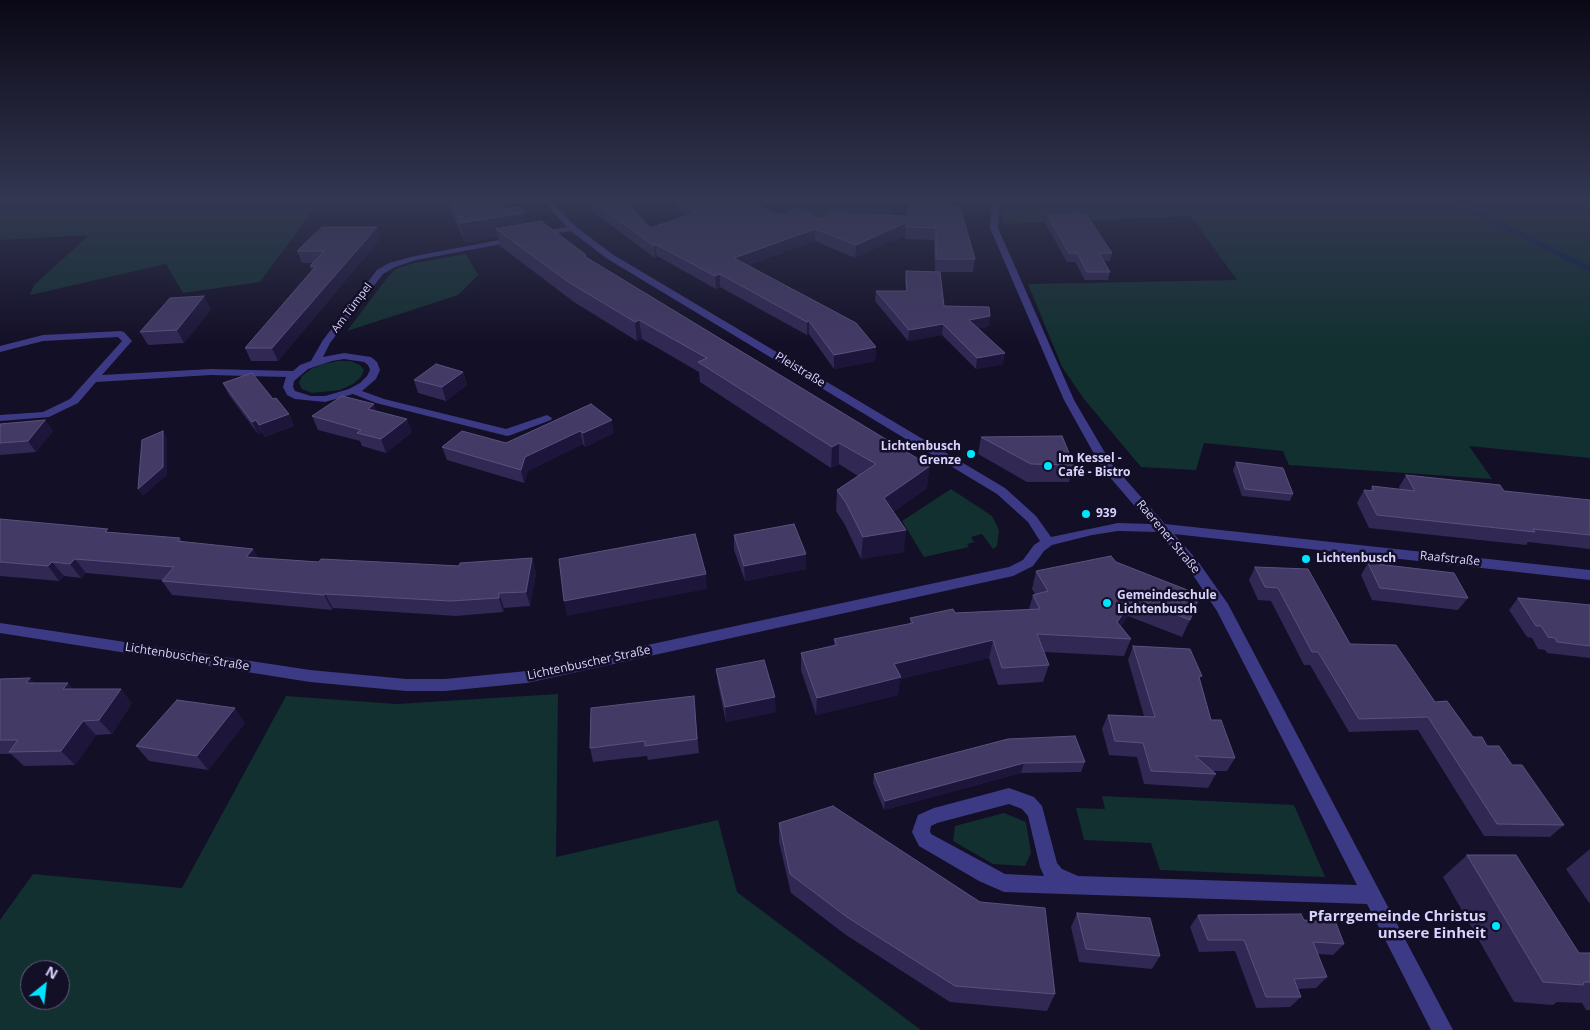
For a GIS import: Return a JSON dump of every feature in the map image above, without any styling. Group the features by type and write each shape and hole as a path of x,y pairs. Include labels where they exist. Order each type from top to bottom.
{"street":[{"name":"Am Tümpel","path":"316,362 326,342 380,272 415,258 456,250"},
{"name":"Pleistraße","path":"601,250 1001,492 1032,519 1048,542"},
{"name":"Raerener Straße","path":"1004,250 1069,400 1106,465 1192,563 1223,608 1442,1030"},
{"path":"0,349 43,338 121,334 127,341 74,401 61,409 45,415 0,418"},
{"path":"344,356 367,359 373,364 375,370 372,377 353,391 324,399 299,397 291,393 288,387 289,380 294,374 316,362 344,356"},
{"path":"94,380 211,372 294,374"},
{"path":"353,391 380,401 507,433 547,418"},
{"path":"1048,542 1092,531 1118,527 1160,528"},
{"name":"Raafstraße","path":"1160,528 1590,575"},
{"name":"Lichtenbuscher Straße","path":"0,628 310,676 406,685 445,685 527,677 1013,571 1028,563 1039,548 1048,542"},
{"path":"1078,885 1056,874 1049,867 1036,812 1028,803 1009,796 934,816 924,821 921,832 926,840 986,876 1004,883 1024,886 1078,885 1372,895"}],"green space":[{"path":"72,250 284,250 260,282 183,293 166,264 30,295 34,285"},
{"path":"1215,250 1590,250 1590,458 1469,446 1492,479 1289,465 1283,451 1204,443 1196,470 1141,467 1084,399 1062,367 1028,284 1237,280"},
{"path":"466,254 478,275 458,295 347,331 396,269 414,263"},
{"path":"338,361 351,361 360,365 364,370 361,377 353,384 340,390 312,393 302,389 299,383 302,376 311,369"},
{"path":"951,489 992,516 999,530 997,546 993,549 982,534 971,537 974,542 967,544 969,547 924,557 902,521"},
{"path":"558,694 556,857 718,820 737,892 921,1030 0,1030 0,920 33,874 182,888 286,696 397,704"},
{"path":"1102,796 1294,805 1325,877 1160,870 1151,843 1084,840 1076,808 1105,809"},
{"path":"1004,813 1026,822 1031,853 1025,866 993,864 953,841 955,826"}],"building":[{"path":"357,250 272,348 245,348 316,266 310,266 324,251 297,251"},
{"path":"525,250 579,250 586,255 584,256 930,466 884,498 906,530 863,537 846,503 837,490 876,464 839,443 832,447 698,362 707,358 639,320 635,322 570,283"},
{"path":"666,250 756,250 734,258 856,323 876,347 834,355 809,321 807,322 720,274 715,276"},
{"path":"936,250 972,250 975,259 936,259"},
{"path":"1067,250 1110,250 1112,253 1099,253 1110,272 1087,272 1077,253 1069,253"},
{"path":"906,271 940,272 944,306 989,307 990,316 969,320 1005,353 977,358 943,324 909,330 876,291 907,291"},
{"path":"204,296 177,330 140,332 170,298"},
{"path":"436,364 463,372 442,387 414,380"},
{"path":"252,373 273,399 276,398 289,414 259,425 256,420 252,422 223,383"},
{"path":"342,396 374,404 368,409 407,419 381,439 357,433 361,430 312,416"},
{"path":"591,404 612,420 583,433 580,431 525,457 521,470 442,447 462,431 506,443"},
{"path":"45,420 28,441 0,443 0,424"},
{"path":"163,431 163,467 138,489 142,440"},
{"path":"1062,436 1074,465 1031,464 981,437"},
{"path":"1236,462 1283,468 1293,494 1245,489"},
{"path":"1406,475 1500,485 1504,491 1590,500 1590,535 1533,529 1535,532 1377,515 1364,490 1374,491 1372,486 1415,491"},
{"path":"0,519 108,529 105,532 180,538 177,541 253,549 246,557 319,562 321,559 459,566 460,563 532,558 526,592 499,593 499,598 450,601 324,595 162,581 174,567 75,559 70,564 52,562 48,566 0,562"},
{"path":"794,524 806,554 744,566 734,535"},
{"path":"695,534 706,574 564,601 559,559"},
{"path":"1111,556 1116,562 1200,595 1190,620 1135,598 1117,622 1131,639 1037,634 1049,665 1002,668 993,640 894,664 901,677 817,698 801,653 837,645 834,639 913,623 910,618 953,609 955,613 1040,609 1033,595 1048,591 1036,571"},
{"path":"1368,563 1454,573 1468,598 1380,588"},
{"path":"1255,567 1308,569 1350,644 1396,645 1435,702 1447,701 1473,737 1482,737 1487,746 1499,746 1512,765 1522,765 1564,825 1497,824 1428,717 1359,719 1318,652 1312,652 1278,588 1265,587"},
{"path":"1518,598 1590,605 1590,646 1557,642 1555,638 1548,637 1541,626 1536,626"},
{"path":"1133,646 1190,649 1202,676 1199,677 1211,720 1221,720 1235,758 1195,756 1216,774 1151,771 1143,743 1115,741 1108,715 1155,717"},
{"path":"764,660 775,697 725,707 716,669"},
{"path":"30,678 26,683 68,683 63,689 121,689 99,720 83,721 61,751 9,752 18,740 0,740 0,679"},
{"path":"694,696 697,739 645,746 645,741 590,748 591,708"},
{"path":"177,700 235,708 197,756 136,746"},
{"path":"1075,736 1085,762 1024,763 885,801 874,774 1008,739"},
{"path":"833,806 980,902 1045,908 1055,994 955,986 847,917 790,874 779,823"},
{"path":"1467,855 1516,855 1579,953 1590,953 1590,982 1584,982 1583,985 1543,982"},
{"path":"1077,913 1150,918 1160,956 1086,949"},
{"path":"1301,914 1304,920 1336,923 1344,944 1313,942 1327,977 1294,979 1301,997 1266,997 1244,940 1208,940 1198,915"}],"waterway":[{"path":"1552,250 1590,269"}],"place":[{"name":"Lichtenbusch Grenze","path":"971,454"},
{"name":"Im Kessel - Café - Bistro","path":"1048,466"},
{"name":"939","path":"1086,514"},
{"name":"Lichtenbusch","path":"1306,559"},
{"name":"Gemeindeschule Lichtenbusch","path":"1107,603"},
{"name":"Pfarrgemeinde Christus unsere Einheit","path":"1496,926"}]}
